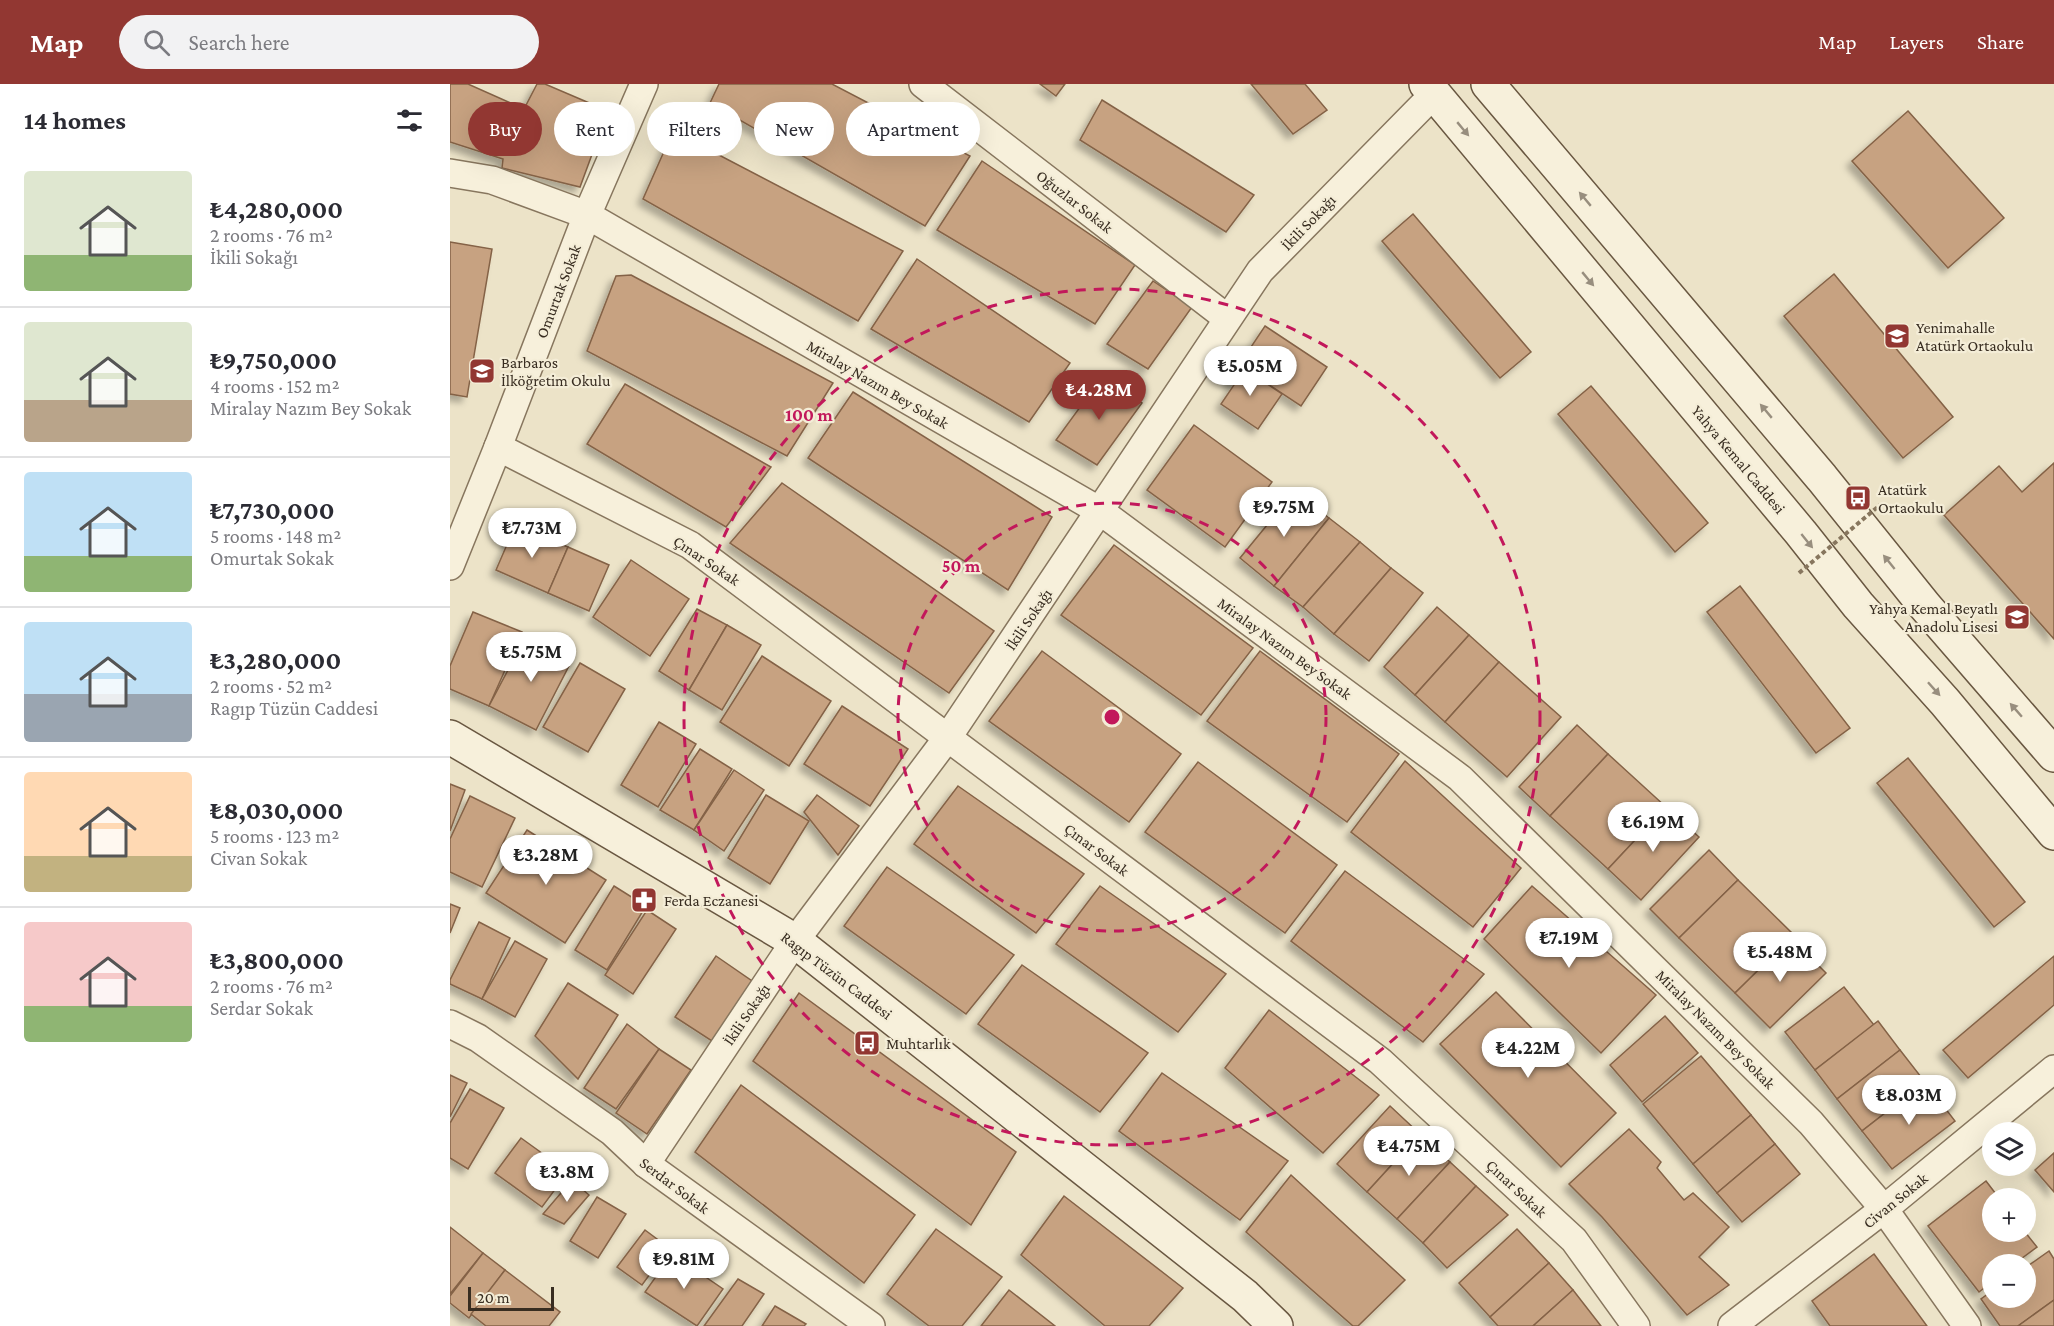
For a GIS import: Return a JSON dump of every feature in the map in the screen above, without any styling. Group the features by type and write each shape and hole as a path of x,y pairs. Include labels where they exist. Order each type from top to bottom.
{"main road":[{"path":"1488,84 1822,478 1925,606 2054,755"},
{"name":"Yahya Kemal Caddesi","path":"1430,89 1801,533 1858,605 1945,702 2054,833"},
{"name":"Ragıp Tüzün Caddesi","path":"450,737 795,941 1245,1296 1276,1326"}],"street":[{"name":"Omurtak Sokak","path":"450,566 587,215 644,84"},
{"name":"Oğuzlar Sokak","path":"923,84 1227,318"},
{"name":"İkili Sokağı","path":"646,1164 795,941 948,738 1260,271 1430,89"},
{"name":"Miralay Nazım Bey Sokak","path":"450,173 492,180 587,215 1100,512 1460,778 1811,1122 1884,1209 1967,1326"},
{"name":"Çınar Sokak","path":"498,447 690,545 1380,1061 1574,1240 1636,1326"},
{"name":"Serdar Sokak","path":"450,1024 478,1038 602,1126 646,1164 871,1326"},
{"name":"Civan Sokak","path":"1732,1326 1884,1209 2054,1069"}],"path":[{"path":"1799,573 1880,505"}],"building":[{"path":"450,84 468,84 508,102 468,102 468,148 450,142"},
{"path":"537,84 545,84 587,102 554,102 554,156 591,156 580,187 502,168 503,159 494,156 542,156 542,102 528,102"},
{"path":"719,84 832,84 866,102 846,102 846,156 970,156 925,226 803,156 834,156 834,102 754,102 754,128 742,121 742,102 710,102"},
{"path":"1040,84 1065,84 1056,96"},
{"path":"1251,84 1305,84 1327,110 1293,134"},
{"path":"1102,100 1254,195 1226,232 1080,140"},
{"path":"1908,111 2004,218 1948,268 1852,161"},
{"path":"662,156 721,156 903,251 858,321 643,199"},
{"path":"982,161 1135,265 1095,324 937,230"},
{"path":"1413,214 1531,352 1500,378 1382,241"},
{"name":"Barbaros İlköğretim Okulu","path":"450,242 492,249 467,397 450,394"},
{"path":"917,259 1070,363 1029,422 871,329"},
{"path":"1834,274 1953,417 1903,458 1784,316"},
{"path":"631,275 833,383 787,456 587,351 616,276"},
{"path":"1153,281 1192,307 1148,369 1107,344"},
{"path":"1265,326 1327,367 1301,406 1239,365"},
{"path":"1239,365 1282,394 1258,429 1221,404 1234,385 1228,381"},
{"path":"1102,377 1142,403 1097,465 1056,440"},
{"path":"625,384 771,467 726,527 587,444"},
{"path":"1591,386 1708,523 1675,552 1558,414"},
{"path":"853,392 1052,517 1008,590 808,458"},
{"path":"1194,425 1272,482 1225,547 1147,490"},
{"path":"2054,463 2054,639 1944,515 1999,466 2022,492"},
{"path":"782,483 994,631 949,693 730,543"},
{"path":"1295,491 1329,518 1274,586 1240,558"},
{"path":"1329,518 1360,542 1303,607 1274,586"},
{"path":"515,526 568,547 548,593 496,570"},
{"path":"1360,542 1391,568 1334,634 1303,607"},
{"path":"1114,545 1253,648 1201,715 1061,615"},
{"path":"568,547 609,565 589,611 548,593"},
{"path":"631,560 689,599 650,656 593,617"},
{"path":"1391,568 1423,593 1369,661 1334,634"},
{"path":"1740,586 1850,728 1816,753 1707,612"},
{"path":"1437,607 1469,635 1415,695 1384,667"},
{"path":"697,609 727,625 689,690 659,671"},
{"path":"473,612 522,632 489,706 450,689 450,666"},
{"path":"727,625 761,645 722,710 689,690"},
{"path":"1469,635 1499,662 1445,722 1415,695"},
{"path":"526,636 572,660 536,730 489,706"},
{"path":"1042,651 1181,754 1129,822 989,721"},
{"path":"1260,651 1399,754 1347,822 1207,721"},
{"path":"762,656 831,701 789,766 720,722"},
{"path":"1499,662 1561,717 1507,777 1445,722"},
{"path":"580,663 625,689 588,752 543,727"},
{"path":"842,706 908,749 870,806 804,764"},
{"path":"659,722 696,744 658,807 621,785"},
{"path":"1577,725 1608,754 1550,816 1519,787"},
{"path":"700,749 732,769 694,830 660,810"},
{"path":"1608,754 1666,807 1608,869 1550,816"},
{"path":"1908,758 2025,902 1994,927 1877,783"},
{"path":"1405,761 1521,868 1473,927 1351,832"},
{"path":"1198,762 1337,865 1285,933 1145,832"},
{"path":"734,770 764,790 724,851 694,830"},
{"path":"450,784 465,790 450,831"},
{"path":"958,786 1084,874 1036,933 914,844"},
{"path":"766,795 809,821 770,884 728,858"},
{"path":"817,795 859,826 838,855 804,812"},
{"path":"470,796 515,818 482,887 450,872 450,839"},
{"path":"1666,807 1699,837 1641,900 1608,869"},
{"path":"527,830 606,880 565,943 486,893"},
{"path":"1709,850 1738,880 1679,938 1650,909"},
{"path":"887,867 1014,955 966,1014 844,926"},
{"path":"1345,871 1484,974 1423,1042 1291,941"},
{"path":"1738,880 1794,935 1735,993 1679,938"},
{"path":"614,886 646,906 607,970 575,950"},
{"path":"1100,886 1226,974 1178,1032 1056,944"},
{"path":"1532,886 1656,995 1601,1053 1484,939"},
{"path":"450,904 460,908 450,933"},
{"path":"647,910 676,929 633,994 605,975"},
{"path":"479,922 510,938 482,999 450,984"},
{"path":"1791,938 1826,973 1770,1028 1735,993"},
{"path":"515,941 547,959 515,1017 482,999"},
{"path":"716,956 755,983 715,1043 675,1017"},
{"path":"2054,956 2054,1005 1968,1078 1943,1050"},
{"path":"1022,965 1148,1053 1100,1112 978,1024"},
{"path":"568,983 618,1015 578,1079 535,1036"},
{"path":"1844,987 1874,1025 1815,1070 1785,1032"},
{"path":"1496,992 1616,1113 1561,1167 1440,1044"},
{"path":"799,993 1016,1152 971,1225 753,1061"},
{"path":"1269,1010 1379,1095 1323,1153 1225,1068"},
{"path":"1665,1016 1698,1053 1642,1102 1610,1065"},
{"path":"1878,1021 1900,1050 1837,1099 1815,1070"},
{"path":"627,1024 659,1049 616,1109 584,1088"},
{"path":"659,1049 691,1070 647,1134 616,1113"},
{"path":"1900,1050 1925,1082 1862,1131 1837,1099"},
{"path":"1701,1056 1751,1115 1693,1164 1643,1104"},
{"path":"1162,1073 1288,1161 1240,1220 1119,1131"},
{"path":"450,1075 467,1083 450,1117"},
{"path":"1925,1082 1955,1121 1892,1169 1862,1131"},
{"path":"741,1085 915,1215 864,1283 695,1152"},
{"path":"470,1089 504,1108 468,1169 450,1158 450,1123"},
{"path":"1390,1106 1420,1134 1367,1192 1337,1164"},
{"path":"1751,1115 1775,1144 1717,1193 1693,1164"},
{"path":"1629,1129 1661,1162 1657,1168 1684,1200 1693,1193 1729,1227 1699,1257 1729,1285 1687,1315 1602,1217 1569,1184"},
{"path":"1420,1134 1450,1162 1397,1219 1367,1192"},
{"path":"521,1138 568,1172 542,1207 495,1173"},
{"path":"1775,1144 1800,1174 1742,1222 1717,1193"},
{"path":"2054,1153 2054,1192 2036,1171"},
{"path":"1450,1162 1476,1186 1423,1243 1397,1219"},
{"path":"1291,1175 1405,1280 1358,1326 1353,1326 1246,1232"},
{"path":"572,1180 589,1195 564,1224 543,1214"},
{"path":"1986,1181 1991,1188 1982,1188 1982,1242 2033,1242 2037,1247 2028,1254 1982,1254 1982,1290 1979,1292 1928,1226"},
{"path":"1476,1186 1508,1215 1447,1268 1423,1243"},
{"path":"1064,1196 1183,1288 1149,1326 1105,1326 1021,1255"},
{"path":"597,1197 626,1214 598,1258 570,1241"},
{"path":"450,1227 483,1253 450,1294"},
{"path":"936,1229 1002,1277 962,1326 929,1326 887,1294"},
{"path":"1517,1229 1549,1263 1490,1317 1459,1283"},
{"path":"645,1230 669,1248 642,1285 617,1267"},
{"path":"2049,1251 2054,1259 2054,1300 2018,1326 2000,1326 1987,1308 2036,1308 2036,1260"},
{"path":"483,1253 505,1270 469,1318 450,1303 450,1296"},
{"path":"672,1254 723,1289 697,1326 645,1292"},
{"path":"1874,1254 1927,1326 1830,1326 1812,1301"},
{"path":"1549,1263 1573,1290 1533,1326 1498,1326 1490,1317"},
{"path":"505,1270 560,1312 549,1326 486,1326 471,1314"},
{"path":"738,1279 764,1294 742,1326 704,1326"},
{"path":"1009,1290 1055,1326 981,1326"},
{"path":"1573,1290 1601,1326 1533,1326"},
{"path":"2054,1300 2054,1326 2018,1326"},
{"path":"775,1306 806,1324 804,1326 762,1326"}],"place":[{"name":"Yenimahalle Atatürk Ortaokulu","path":"1897,336"},
{"name":"Barbaros İlköğretim Okulu","path":"482,371"},
{"name":"Atatürk Ortaokulu","path":"1858,498"},
{"name":"Yahya Kemal Beyatlı Anadolu Lisesi","path":"2017,617"},
{"name":"Ferda Eczanesi","path":"644,900"},
{"name":"Muhtarlık","path":"867,1043"}]}
